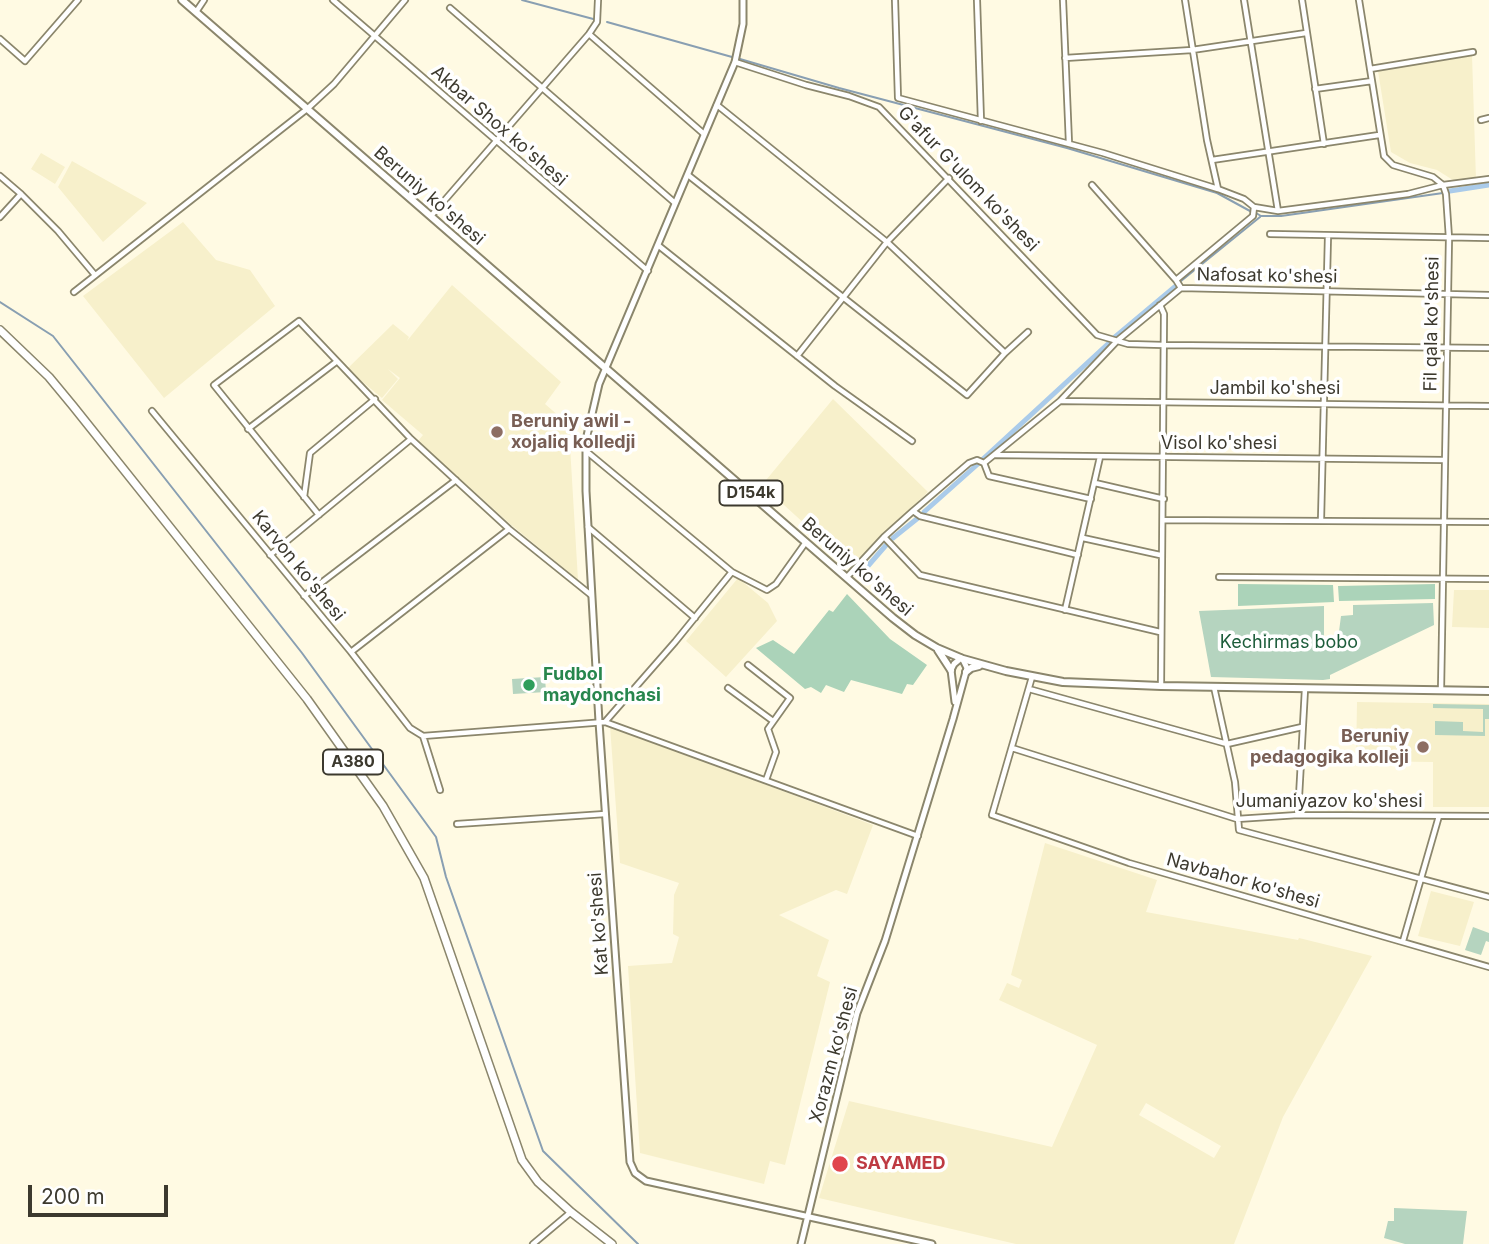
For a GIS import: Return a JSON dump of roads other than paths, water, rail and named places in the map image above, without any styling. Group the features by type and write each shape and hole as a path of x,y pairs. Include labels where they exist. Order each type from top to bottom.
{"highway":[{"name":"A380","path":"0,330 74,405 307,699 383,806 424,878 522,1160 538,1182 612,1244"}],"main road":[{"name":"Beruniy ko'shesi","path":"182,0 847,577 915,635 937,648 982,665 1063,682 1489,691"},
{"path":"937,648 951,670"},
{"path":"965,672 982,665"}],"street":[{"path":"0,39 25,61 78,0"},
{"path":"196,12 204,0"},
{"name":"Akbar Shox ko'shesi","path":"333,0 648,271"},
{"path":"74,292 307,109 334,84 405,0"},
{"path":"431,216 589,34 597,22 598,0"},
{"name":"Kat ko'shesi","path":"743,0 743,24 735,62 605,369 590,415 586,450 591,595 602,722 605,814 629,1162 635,1173 646,1181 932,1244"},
{"path":"895,0 898,98 1069,143 1218,189 1254,207 1278,211 1408,194 1443,185 1489,179"},
{"path":"977,0 981,121"},
{"path":"1063,0 1069,143"},
{"path":"1185,0 1218,189"},
{"path":"1244,0 1278,211"},
{"path":"1302,0 1324,144"},
{"path":"1359,0 1382,152 1393,165 1433,177 1443,185"},
{"path":"450,8 676,203"},
{"path":"1065,58 1192,50 1306,33"},
{"path":"589,34 704,134"},
{"path":"1370,69 1473,52"},
{"name":"G'afur G'ulom ko'shesi","path":"735,62 879,107 1097,335 1128,344 1489,348"},
{"path":"1315,89 1372,81"},
{"path":"717,105 887,242 1005,353"},
{"path":"1481,120 1489,118"},
{"path":"1212,160 1379,135"},
{"path":"688,175 967,395 1028,332"},
{"path":"0,176 21,194 96,275"},
{"path":"797,356 887,242 949,178"},
{"name":"Nafosat ko'shesi","path":"1092,185 1177,280 1181,288 1489,295"},
{"name":"Fil qala ko'shesi","path":"1441,690 1449,238 1443,185"},
{"path":"0,217 21,194"},
{"path":"1177,280 1253,216 1254,207"},
{"path":"1270,234 1489,238"},
{"path":"1321,520 1328,236"},
{"path":"659,246 797,356 912,441"},
{"path":"984,463 1060,401 1118,340 1181,288"},
{"path":"1160,305 1164,314 1161,686"},
{"path":"319,515 214,385 299,321 411,439 509,529 591,595"},
{"path":"248,429 336,362"},
{"path":"304,498 310,453 375,399"},
{"name":"Jambil ko'shesi","path":"1060,401 1489,406"},
{"name":"Karvon ko'shesi","path":"152,411 351,652 410,728 423,736"},
{"path":"270,555 411,439"},
{"path":"586,450 732,572 767,590 776,584 806,541"},
{"name":"Visol ko'shesi","path":"995,454 1444,460"},
{"path":"1066,610 1100,457"},
{"path":"847,577 884,537 969,463 977,460 984,463 989,476 1091,499"},
{"path":"304,596 456,480"},
{"path":"1095,483 1164,499"},
{"path":"913,511 920,516 1078,555"},
{"path":"1163,520 1489,522"},
{"path":"588,526 695,618"},
{"path":"351,652 509,529"},
{"path":"884,537 920,575 1160,632"},
{"path":"1083,538 1160,555"},
{"path":"602,722 695,618 732,572"},
{"path":"1219,577 1489,579"},
{"path":"956,705 951,670 962,659 967,667 965,672"},
{"path":"748,665 790,698 768,729 776,752 766,780"},
{"name":"Xorazm ko'shesi","path":"800,1244 857,1013 885,940 918,836 965,672"},
{"path":"1012,748 1032,677"},
{"path":"1214,687 1234,782 1239,830 1489,898"},
{"path":"728,688 773,722"},
{"path":"1030,689 1227,744 1302,727"},
{"path":"1298,814 1305,689"},
{"path":"440,790 423,736 602,722 918,836"},
{"name":"Navbahor ko'shesi","path":"1012,748 992,815 1129,863 1489,967"},
{"name":"Jumaniyazov ko'shesi","path":"1012,748 1237,819 1298,814 1489,816"},
{"path":"457,824 605,814"},
{"path":"1403,941 1439,816"},
{"path":"533,1244 571,1212"}],"waterway":[{"path":"522,0 597,20"},
{"path":"607,22 732,57"},
{"path":"740,59 1067,148 1217,193 1250,211"},
{"path":"1450,191 1489,185"},
{"path":"1256,213 1261,216 1281,216 1443,193"},
{"path":"1181,281 1260,217"},
{"path":"1115,337 1177,285"},
{"path":"0,302 53,336 302,653 436,837 446,877 543,1151 638,1244"},
{"path":"983,459 1110,342"},
{"path":"924,512 979,463"},
{"path":"893,538 918,518"},
{"path":"861,574 887,544"}],"place":[{"name":"Beruniy awil - xojaliq kolledji","path":"497,432"},
{"name":"Fudbol maydonchasi","path":"529,685"},
{"name":"Beruniy pedagogika kolleji","path":"1423,747"},
{"name":"SAYAMED","path":"840,1164"}],"park label":[{"name":"Kechirmas bobo","path":"1289,643"}]}
